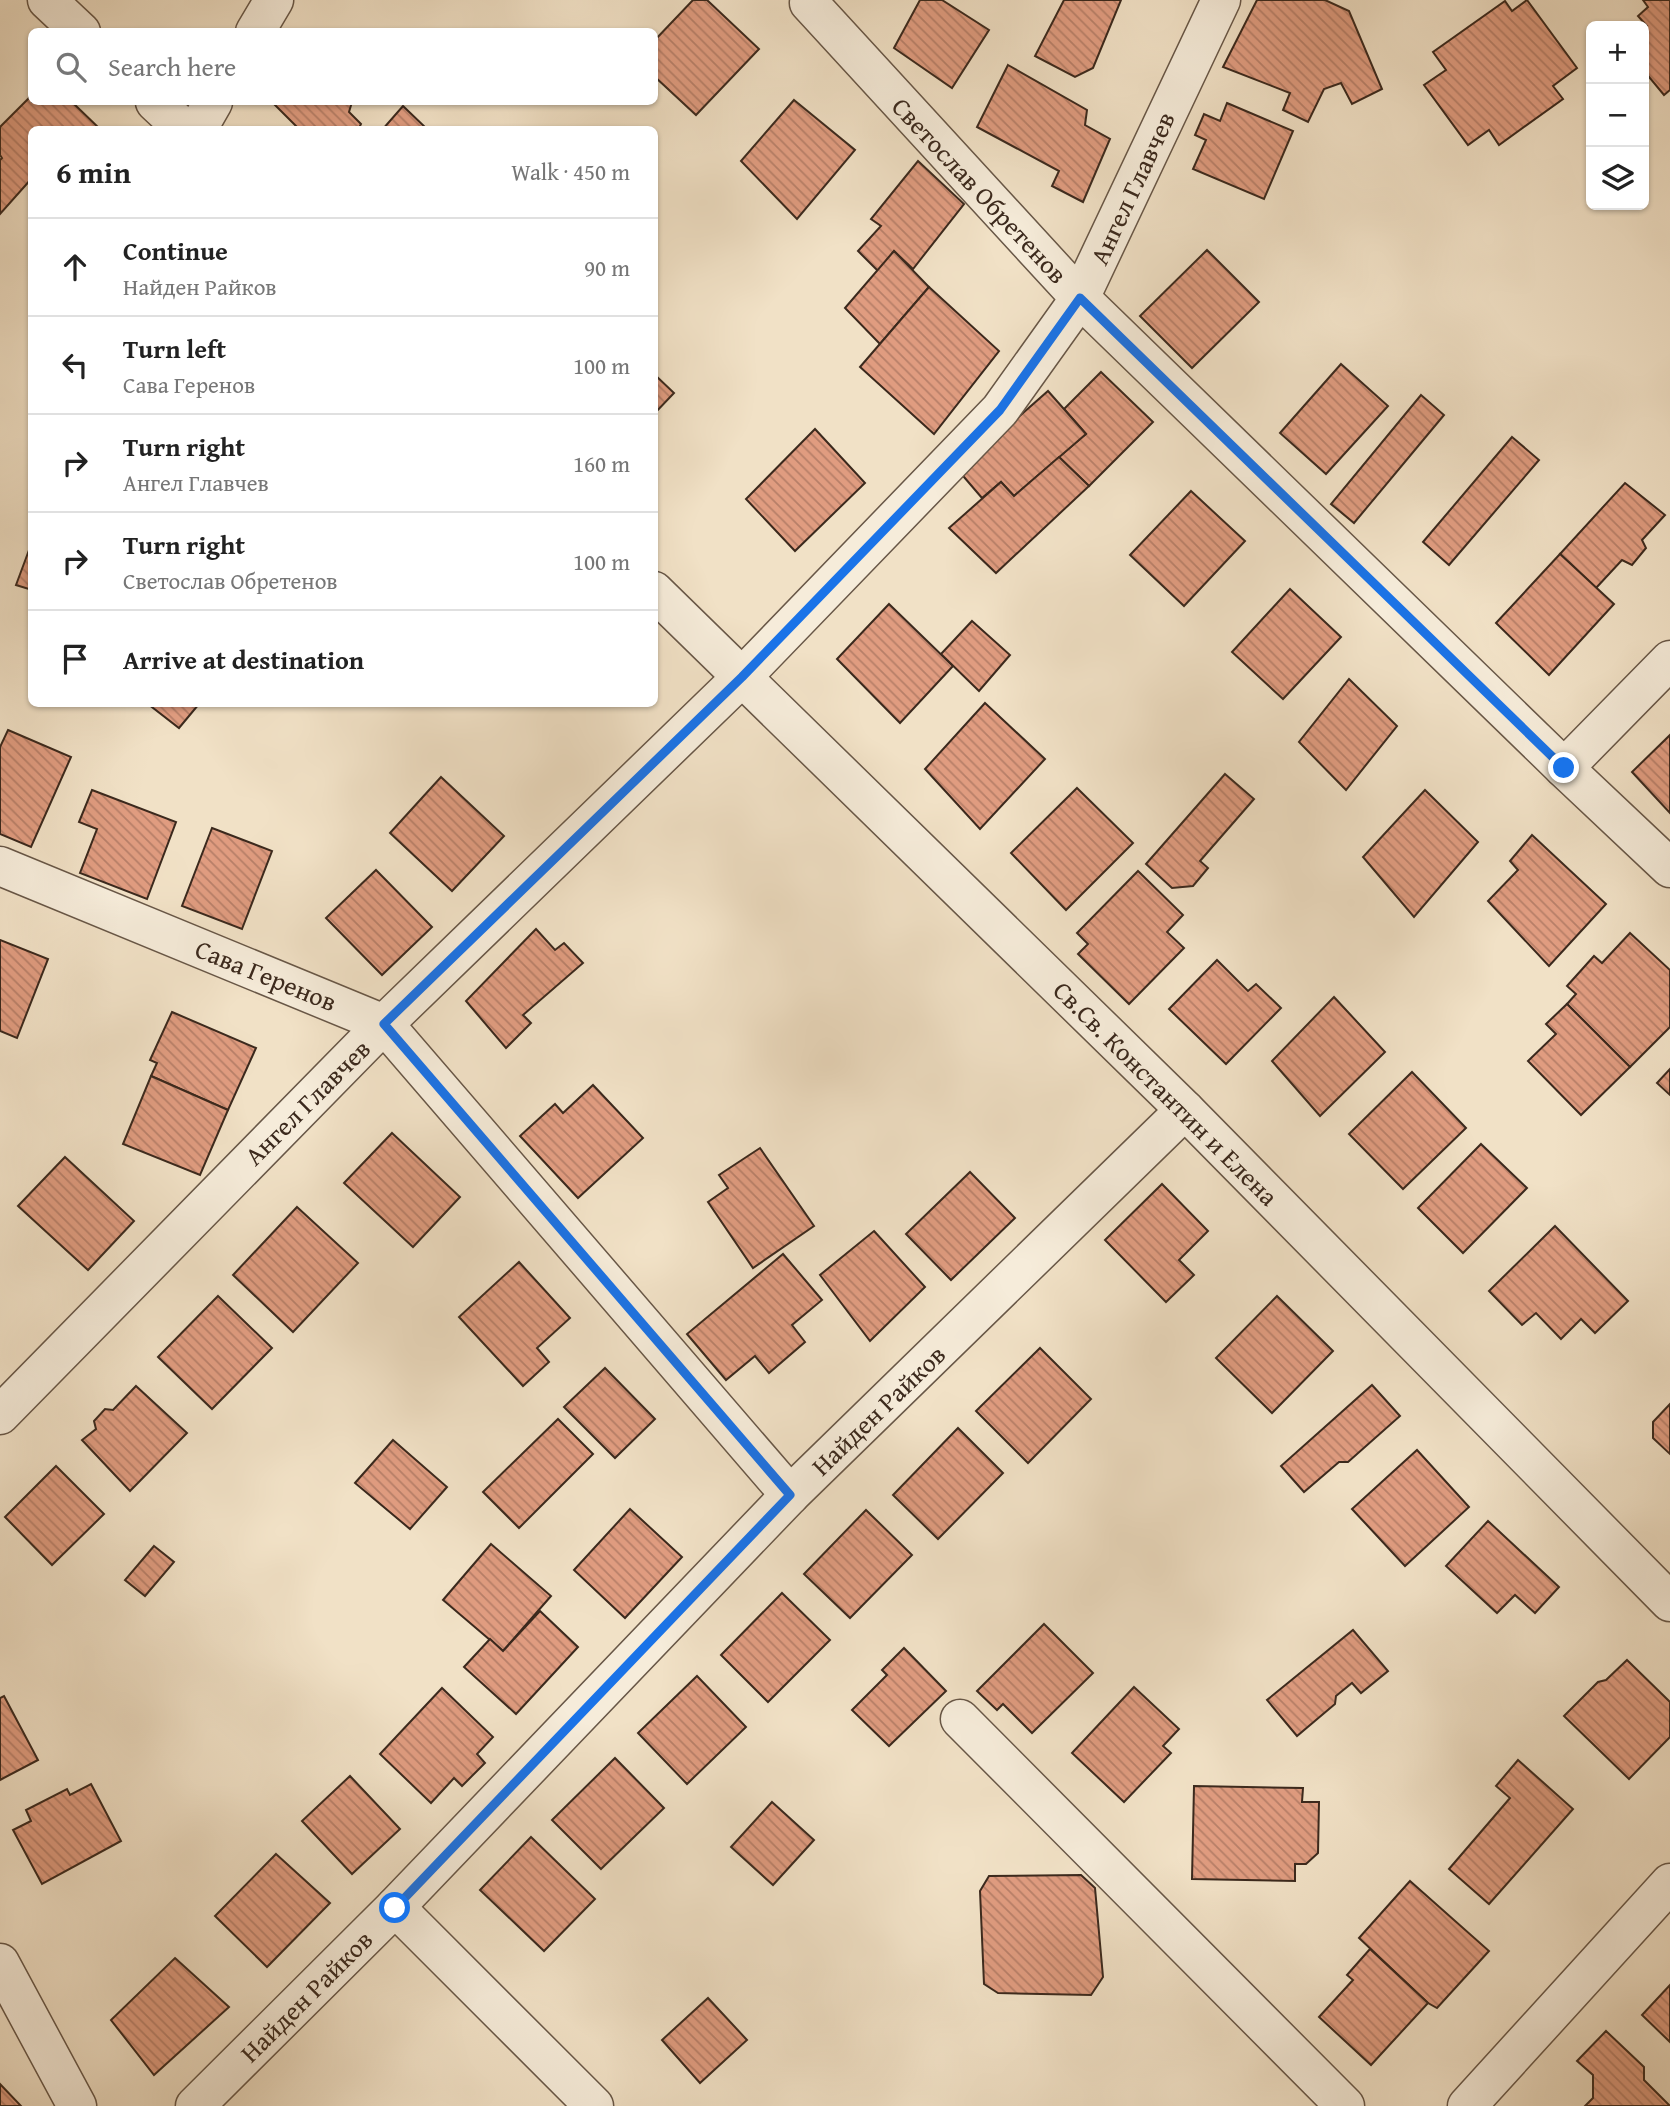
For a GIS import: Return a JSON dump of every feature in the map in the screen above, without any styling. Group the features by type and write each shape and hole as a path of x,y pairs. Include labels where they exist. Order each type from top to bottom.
{"street":[{"path":"47,0 77,28"},
{"path":"257,28 274,0"},
{"name":"Ангел Главчев","path":"0,1415 384,1024 742,677 1000,410 1080,298 1221,0"},
{"name":"Светослав Обретенов","path":"809,3 1080,298 1670,868"},
{"path":"158,105 181,126"},
{"path":"199,126 212,105"},
{"name":"Св.Св. Константин и Елена","path":"658,595 1185,1110 1670,1602"},
{"path":"1564,768 1670,660"},
{"name":"Сава Геренов","path":"0,866 384,1024 790,1495"},
{"name":"Найден Райков","path":"195,2106 395,1908 790,1495 1185,1110"},
{"path":"960,1719 1345,2106"},
{"path":"1467,2106 1670,1883"},
{"path":"395,1908 594,2106"},
{"path":"0,1963 77,2106"}],"building":[{"path":"693,0 707,0 759,49 696,115 658,80 658,37"},
{"path":"920,0 942,0 989,30 952,88 894,48"},
{"path":"1064,0 1121,0 1093,68 1075,77 1035,56"},
{"path":"1257,0 1325,0 1349,11 1382,89 1352,104 1341,83 1324,89 1308,122 1283,110 1290,93 1223,67"},
{"path":"1527,0 1577,68 1553,86 1563,99 1499,145 1489,130 1468,145 1424,85 1446,70 1433,52 1505,1 1512,11"},
{"path":"1643,0 1670,0 1670,90 1664,95 1649,77 1649,21 1642,21 1638,16 1648,7"},
{"path":"1008,65 1087,110 1085,125 1110,139 1083,202 1052,186 1059,171 977,127"},
{"path":"28,99 28,105 75,105 97,126 28,126 28,182 0,214 0,127"},
{"path":"794,100 855,150 797,219 741,161"},
{"path":"1227,103 1293,131 1264,199 1193,169 1206,140 1195,135 1204,114 1220,121"},
{"path":"275,105 351,105 349,112 361,124 360,126 296,126"},
{"path":"403,106 424,126 386,126"},
{"path":"918,161 964,204 913,269 894,251 878,271 858,251 881,226 871,219"},
{"path":"1207,250 1259,302 1192,368 1140,316"},
{"path":"894,251 929,287 880,344 845,308"},
{"path":"929,287 999,351 934,434 860,367"},
{"path":"1341,364 1388,406 1326,474 1280,433"},
{"path":"1101,372 1153,422 1089,486 1059,457 1086,434 1064,409"},
{"path":"658,378 674,393 658,410"},
{"path":"1048,391 1086,434 1014,496 1001,482 982,498 958,470"},
{"path":"1421,395 1444,415 1354,523 1331,504"},
{"path":"815,429 865,483 795,551 746,499"},
{"path":"1512,437 1539,460 1449,565 1423,542"},
{"path":"1059,457 1089,486 996,573 949,528 1001,482 1014,496"},
{"path":"1625,483 1665,515 1642,540 1646,548 1632,565 1622,560 1596,588 1560,554"},
{"path":"1191,491 1245,541 1184,606 1130,555"},
{"path":"28,553 28,589 16,585"},
{"path":"1560,554 1614,604 1549,675 1496,623"},
{"path":"1290,589 1341,637 1283,699 1232,652"},
{"path":"889,604 953,666 900,723 837,659"},
{"path":"972,621 1010,655 979,691 941,654"},
{"path":"1349,679 1397,726 1346,790 1299,742"},
{"path":"985,703 1045,759 980,829 925,769"},
{"path":"152,707 196,707 179,728"},
{"path":"8,730 71,757 31,847 0,834 0,747"},
{"path":"1670,735 1670,813 1632,772"},
{"path":"1225,774 1254,799 1200,861 1208,868 1193,886 1172,888 1146,864"},
{"path":"441,777 504,836 452,891 390,833"},
{"path":"1077,788 1133,843 1066,910 1011,853"},
{"path":"92,790 176,822 147,899 80,873 97,829 79,822"},
{"path":"1425,790 1478,842 1414,917 1363,857"},
{"path":"212,828 272,851 242,929 182,906"},
{"path":"1532,835 1606,904 1549,966 1488,901 1518,870 1510,861"},
{"path":"376,870 432,927 382,975 326,918"},
{"path":"1138,871 1183,915 1167,932 1184,948 1129,1004 1078,954 1088,944 1077,933"},
{"path":"536,929 555,950 564,943 583,963 523,1015 531,1023 506,1048 466,1001"},
{"path":"1630,933 1670,970 1670,1027 1630,1067 1567,1004 1576,994 1567,986 1594,956 1602,963"},
{"path":"0,940 48,959 17,1038 0,1031"},
{"path":"1217,960 1248,991 1256,984 1281,1008 1226,1064 1169,1009"},
{"path":"1334,997 1385,1052 1320,1116 1272,1061"},
{"path":"1567,1004 1630,1067 1581,1115 1528,1061 1556,1034 1546,1024"},
{"path":"172,1012 256,1048 228,1110 151,1076 157,1063 150,1060"},
{"path":"1670,1069 1670,1095 1657,1083"},
{"path":"1412,1072 1466,1128 1403,1189 1349,1134"},
{"path":"151,1076 228,1110 200,1175 123,1144"},
{"path":"593,1085 643,1138 578,1198 520,1136 555,1104 563,1113"},
{"path":"392,1133 460,1197 413,1247 344,1183"},
{"path":"1481,1144 1527,1188 1463,1253 1418,1208"},
{"path":"760,1148 814,1226 753,1268 708,1202 728,1188 719,1175"},
{"path":"65,1157 134,1221 88,1270 18,1206"},
{"path":"970,1172 1015,1218 951,1280 906,1234"},
{"path":"1162,1184 1208,1231 1179,1260 1194,1275 1166,1302 1105,1240"},
{"path":"297,1207 358,1263 293,1332 233,1275"},
{"path":"1555,1226 1628,1301 1595,1333 1581,1319 1561,1339 1536,1313 1522,1325 1489,1291"},
{"path":"874,1231 925,1287 870,1341 820,1275"},
{"path":"783,1254 822,1300 792,1325 805,1342 769,1373 755,1356 726,1380 687,1334"},
{"path":"519,1262 570,1318 537,1348 549,1362 523,1386 459,1317"},
{"path":"218,1296 272,1348 212,1409 158,1357"},
{"path":"1277,1296 1333,1351 1272,1413 1216,1358"},
{"path":"1040,1348 1091,1399 1028,1463 976,1411"},
{"path":"605,1368 655,1419 615,1458 564,1407"},
{"path":"1372,1385 1400,1416 1348,1462 1339,1462 1304,1492 1281,1466"},
{"path":"136,1386 187,1433 130,1491 82,1440 96,1429 94,1421 105,1409 113,1410"},
{"path":"1670,1404 1670,1454 1653,1438 1653,1422"},
{"path":"558,1419 593,1454 519,1528 483,1492"},
{"path":"958,1428 1003,1473 938,1539 893,1495"},
{"path":"393,1440 447,1487 410,1529 355,1483"},
{"path":"1417,1450 1469,1507 1405,1566 1352,1509"},
{"path":"56,1466 104,1514 52,1565 5,1517"},
{"path":"630,1509 682,1557 625,1618 574,1570"},
{"path":"866,1510 912,1555 850,1618 804,1574"},
{"path":"1488,1521 1559,1587 1535,1613 1515,1595 1497,1613 1446,1566"},
{"path":"491,1544 551,1596 503,1651 443,1600"},
{"path":"154,1546 174,1562 145,1596 125,1580"},
{"path":"782,1593 830,1640 768,1702 721,1655"},
{"path":"540,1611 578,1647 516,1714 464,1667 490,1639 503,1651"},
{"path":"1044,1624 1093,1673 1032,1733 1003,1704 997,1710 977,1691"},
{"path":"1353,1630 1388,1671 1361,1693 1352,1683 1336,1696 1335,1704 1297,1736 1267,1700"},
{"path":"904,1648 946,1691 889,1746 852,1710 887,1675 882,1670"},
{"path":"1627,1660 1670,1702 1670,1737 1629,1779 1564,1716 1598,1682 1606,1680"},
{"path":"697,1676 746,1727 687,1784 638,1733"},
{"path":"1134,1687 1179,1729 1163,1746 1171,1753 1124,1802 1072,1753"},
{"path":"442,1688 493,1737 477,1754 485,1763 462,1786 454,1778 431,1803 380,1754"},
{"path":"4,1696 38,1760 0,1780 0,1698"},
{"path":"615,1758 664,1808 601,1869 552,1820"},
{"path":"1518,1760 1573,1809 1489,1904 1449,1869 1510,1798 1496,1786"},
{"path":"350,1776 400,1829 352,1874 302,1821"},
{"path":"91,1784 121,1841 42,1884 13,1830 31,1821 26,1810 67,1789 70,1795"},
{"path":"1194,1786 1303,1788 1302,1802 1319,1802 1318,1853 1306,1864 1295,1864 1295,1881 1192,1879"},
{"path":"772,1802 814,1840 773,1885 731,1847"},
{"path":"531,1837 595,1899 544,1951 480,1890"},
{"path":"276,1854 330,1903 267,1967 215,1916"},
{"path":"1081,1875 1095,1888 1103,1977 1091,1995 998,1993 984,1984 980,1891 989,1876"},
{"path":"1410,1881 1489,1951 1437,2008 1428,2003 1359,1938"},
{"path":"1370,1949 1428,2003 1371,2065 1319,2017 1353,1980 1347,1975"},
{"path":"175,1958 229,2007 154,2075 111,2020"},
{"path":"1670,1985 1670,2042 1642,2015"},
{"path":"708,1998 747,2040 700,2083 662,2040"},
{"path":"1606,2031 1644,2067 1644,2080 1670,2106 1585,2106 1593,2098 1593,2075 1577,2061"},
{"path":"0,2084 21,2106 0,2106"}],"route":[{"path":"395,1908 790,1495 384,1024 742,677 1000,410 1080,298 1564,768"}]}
